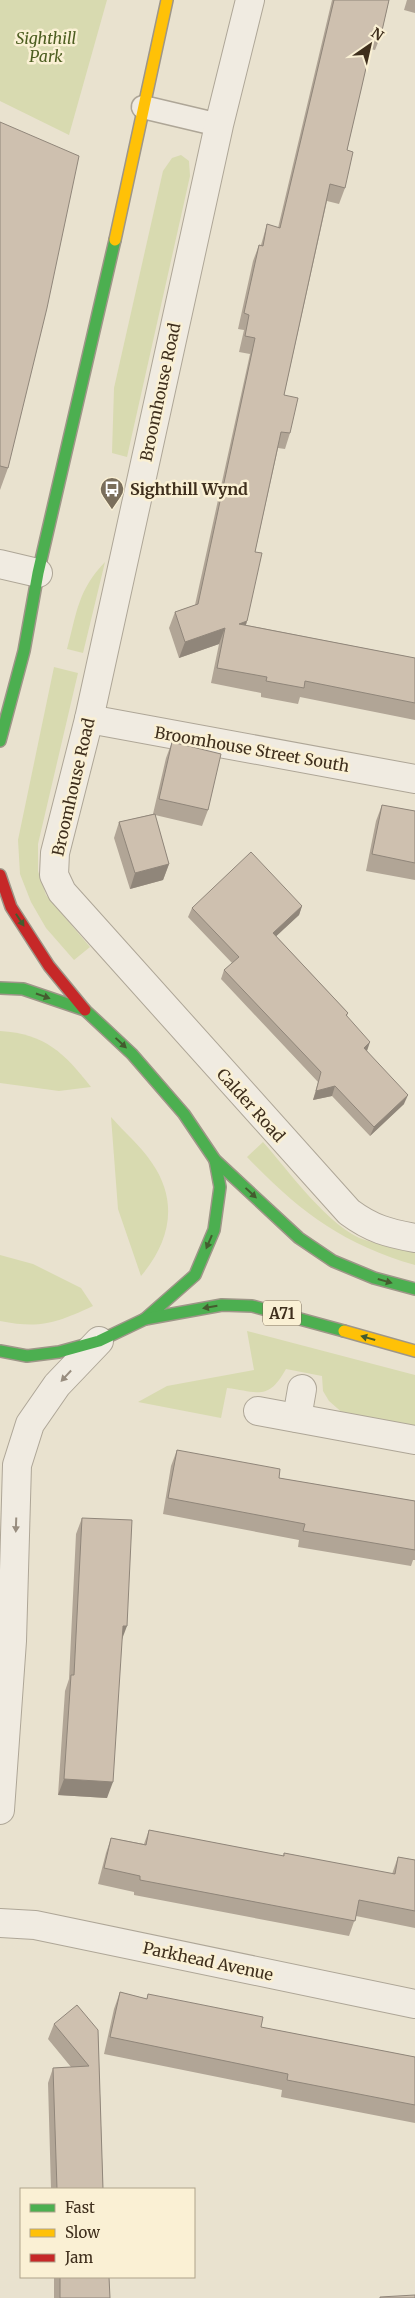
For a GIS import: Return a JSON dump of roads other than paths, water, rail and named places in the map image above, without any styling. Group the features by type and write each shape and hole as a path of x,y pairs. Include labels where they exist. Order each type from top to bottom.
{"main road":[{"path":"0,741 24,651 38,573 167,0"},
{"path":"0,875 11,907 49,966 85,1010"},
{"name":"A71","path":"0,988 23,989 85,1010 139,1061 184,1114 215,1160 299,1238 333,1261 374,1278 415,1290"},
{"name":"A71","path":"145,1319 195,1275 214,1230 220,1187 215,1160"},
{"name":"A71","path":"0,1351 27,1356 58,1352 99,1341 145,1319 222,1305 252,1306 415,1351"}],"street":[{"name":"Broomhouse Road","path":"107,943 62,892 54,874 56,853 89,719 219,125 250,0"},
{"path":"0,564 38,573"},
{"name":"Broomhouse Street South","path":"89,719 415,779"},
{"name":"Calder Road","path":"107,943 349,1212 364,1224 384,1232 415,1238"},
{"path":"0,1810 12,1641 17,1465 30,1424 57,1385 99,1341"},
{"path":"297,1418 302,1389"},
{"path":"258,1411 415,1440"},
{"name":"Parkhead Avenue","path":"0,1923 35,1925 415,2004"}],"lane":[{"path":"143,106 219,125"}],"place":[{"name":"Sighthill Wynd","path":"112,510"}],"park label":[{"name":"Sighthill Park","path":"46,47"}]}
